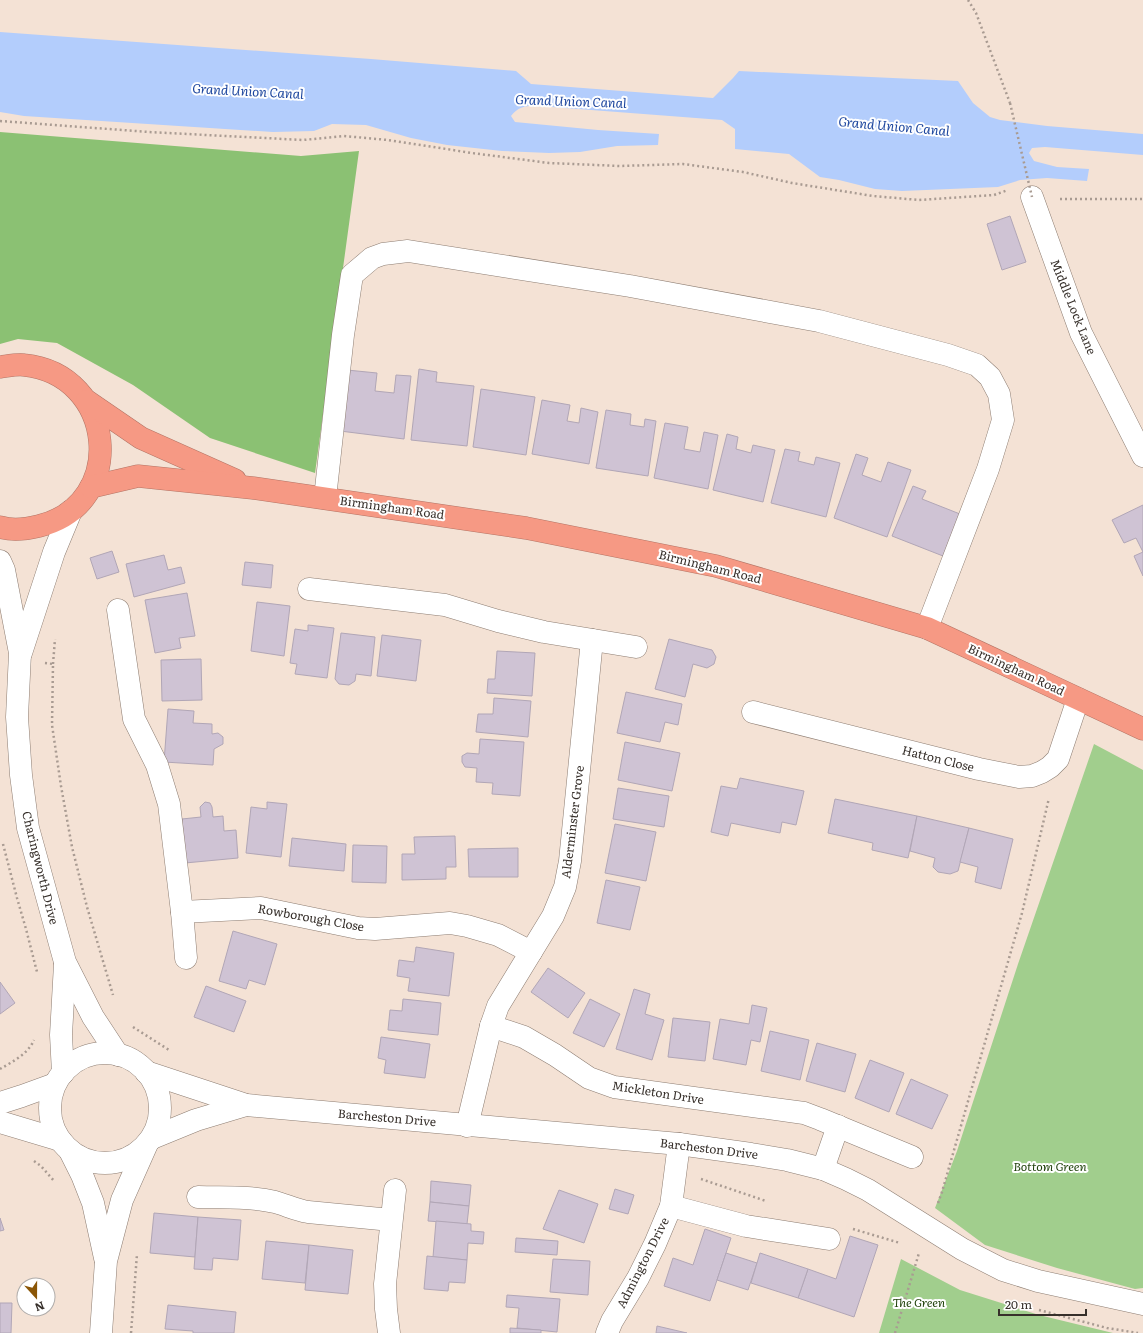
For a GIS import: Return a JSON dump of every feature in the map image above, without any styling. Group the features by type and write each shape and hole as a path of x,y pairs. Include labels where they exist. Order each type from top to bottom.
{"highway":[{"name":"Birmingham Road","path":"0,367 24,365 48,370 70,382 87,400 141,438 253,488"},
{"name":"Birmingham Road","path":"0,527 28,529 51,523 71,511 82,500 91,487 98,469 101,449 98,424 87,400"},
{"name":"Birmingham Road","path":"91,487 138,476 253,488 526,528 716,566 927,628 1143,729"}],"street":[{"name":"Middle Lock Lane","path":"1031,189 1081,333 1143,456"},
{"path":"325,498 343,335 352,275 372,258 383,254 408,251 630,286 819,321 948,355 977,365 990,377 999,394 1003,420 997,441 927,628"},
{"name":"Charingworth Drive","path":"20,654 54,552 71,511"},
{"name":"Charingworth Drive","path":"0,561 4,570 20,654 17,717 21,775 28,828 65,962 93,1017 118,1055"},
{"path":"309,589 445,605 498,621 544,632 636,647"},
{"path":"118,610 134,719 157,765 169,804 186,958"},
{"name":"Alderminster Grove","path":"467,1126 491,1026 498,1006 553,916 565,887 570,861 592,640"},
{"name":"Hatton Close","path":"753,712 980,769 1019,777 1032,776 1042,772 1058,759 1078,699"},
{"name":"Rowborough Close","path":"182,912 261,908 358,928 375,929 450,923 498,935 531,952"},
{"name":"Charingworth Drive","path":"59,1078 65,962"},
{"name":"Mickleton Drive","path":"491,1026 529,1039 555,1054 589,1078 614,1088 804,1113 912,1157"},
{"path":"0,1102 22,1096 59,1078 74,1062 88,1056 103,1053 118,1055 134,1061 146,1072 155,1085 160,1101 160,1117 158,1127 150,1140 122,1200 106,1261 101,1333"},
{"name":"Barcheston Drive","path":"146,1072 246,1105 679,1144 787,1160 823,1170 868,1190 962,1249 1003,1270 1038,1281 1143,1304"},
{"path":"59,1078 50,1106 54,1130 82,1175 93,1202 106,1261"},
{"name":"Barcheston Drive","path":"150,1140 196,1120 246,1105"},
{"path":"0,1122 65,1146 85,1159 97,1163 111,1163 125,1160 138,1153 150,1140"},
{"path":"823,1170 838,1126"},
{"name":"Admington Drive","path":"607,1333 612,1321 655,1244 671,1206 679,1144"},
{"path":"389,1333 385,1297 395,1190"},
{"path":"198,1197 275,1202 296,1210 308,1212 391,1220"},
{"path":"671,1206 746,1226 829,1239"}],"path":[{"path":"968,0 976,13 1010,103 1031,189"},
{"path":"0,121 150,132 303,140 344,136 359,137 550,163 620,166 683,164 743,172 792,183 873,196 919,200 994,195 1009,189"},
{"path":"1059,199 1143,199"},
{"path":"42,663 53,664 52,725 69,832 87,907 115,1000"},
{"path":"895,1333 919,1254 942,1192 1022,913 1049,798"},
{"path":"2,841 38,978"},
{"path":"128,1022 132,1027 170,1051"},
{"path":"0,1069 17,1059 32,1045 36,1035"},
{"path":"676,1174 696,1178 772,1203"},
{"path":"851,1228 903,1245"},
{"path":"131,1333 137,1249"},
{"path":"914,1251 919,1254"},
{"path":"1037,1309 1108,1328 1138,1333"}],"green space":[{"path":"0,132 301,156 359,151 315,473 210,438 133,385 57,343 18,339 0,344"},
{"name":"Bottom Green","path":"1094,744 1143,770 1143,1288 1135,1289 1057,1268 985,1245 935,1208 957,1151 1018,964"},
{"name":"The Green","path":"901,1259 960,1290 1039,1315 1113,1333 879,1333"}],"water":[{"name":"Grand Union Canal","path":"0,32 516,71 531,84 713,98 739,71 958,81 973,103 990,117 1000,120 1047,126 1143,134 1143,155 1045,147 1032,148 1029,153 1034,161 1057,167 1089,169 1087,181 1047,178 1020,180 998,187 902,191 875,189 820,177 789,154 735,149 735,129 722,120 535,106 524,107 515,112 511,116 515,122 659,134 658,145 617,146 580,152 549,153 502,151 447,145 411,138 366,125 332,124 314,131 273,132 24,116 0,112"}],"building":[{"path":"1010,216 1026,262 1002,270 987,224"},
{"path":"419,369 437,372 436,382 474,386 467,446 411,440"},
{"path":"347,370 377,373 375,391 394,393 396,375 411,376 404,439 340,431"},
{"path":"481,389 535,397 526,455 473,447"},
{"path":"542,400 570,405 567,421 579,423 581,408 598,412 589,464 532,454"},
{"path":"606,410 631,414 630,425 644,427 645,419 656,421 648,476 596,468"},
{"path":"665,423 688,427 684,449 700,452 704,432 718,435 708,489 654,478"},
{"path":"727,434 738,437 736,449 751,453 753,445 775,450 763,502 713,490"},
{"path":"785,449 800,452 798,461 814,465 816,457 840,463 826,517 771,503"},
{"path":"856,454 868,458 862,475 881,482 888,462 911,470 887,537 834,518"},
{"path":"913,486 926,491 922,499 960,514 943,556 892,536"},
{"path":"1143,505 1143,552 1136,538 1124,543 1112,520"},
{"path":"112,551 119,572 97,579 90,558"},
{"path":"1143,552 1143,576 1134,556"},
{"path":"164,555 168,570 181,567 185,583 134,597 126,564"},
{"path":"245,562 273,565 271,588 242,585"},
{"path":"187,593 195,636 179,638 181,648 155,653 145,600"},
{"path":"257,602 290,606 284,656 251,651"},
{"path":"308,625 334,628 327,678 295,674 297,664 290,663 295,629 308,631"},
{"path":"341,633 375,637 371,676 356,674 355,681 349,685 339,684 335,679"},
{"path":"382,635 421,640 416,681 377,676"},
{"path":"669,639 712,650 716,657 714,664 707,668 693,664 685,697 655,689"},
{"path":"497,651 535,653 532,696 487,693 488,679 495,679"},
{"path":"201,659 202,700 162,701 161,660"},
{"path":"626,692 682,704 678,725 665,722 660,742 617,733"},
{"path":"494,698 531,701 528,737 476,732 478,714 493,714"},
{"path":"168,709 194,711 193,723 212,724 212,734 218,733 223,737 223,744 214,749 213,765 164,762"},
{"path":"480,739 524,742 520,796 492,794 493,783 476,782 477,768 465,767 462,762 462,756 467,753 479,754"},
{"path":"625,742 680,753 672,791 618,780"},
{"path":"740,778 804,791 796,825 782,822 780,833 731,823 728,836 711,832 721,786 737,789"},
{"path":"618,788 669,796 664,827 613,819"},
{"path":"835,799 917,816 908,858 872,850 873,843 828,833"},
{"path":"205,802 210,803 213,817 223,816 224,831 236,830 238,858 185,863 182,819 201,817 200,807"},
{"path":"267,802 287,804 281,857 246,853 251,807 267,809"},
{"path":"917,816 969,828 958,871 950,874 938,872 933,867 935,858 910,851"},
{"path":"615,824 656,832 646,881 605,873"},
{"path":"969,828 1013,839 1001,889 975,882 978,867 960,862"},
{"path":"455,836 456,867 446,867 446,879 402,880 402,854 415,854 414,837"},
{"path":"292,838 346,844 344,871 289,866"},
{"path":"353,845 387,846 386,883 352,882"},
{"path":"518,848 518,877 469,877 468,849"},
{"path":"606,880 640,887 630,930 597,923"},
{"path":"233,931 277,944 265,985 249,980 246,989 219,981"},
{"path":"416,947 454,953 449,996 408,991 410,978 397,976 399,960 414,962"},
{"path":"548,968 585,993 568,1018 531,992"},
{"path":"0,982 15,1003 0,1014"},
{"path":"206,986 246,1001 234,1032 194,1017"},
{"path":"634,989 650,994 645,1014 664,1020 652,1060 616,1049"},
{"path":"403,999 441,1003 438,1035 388,1030 390,1010 402,1011"},
{"path":"590,999 620,1014 604,1047 573,1033"},
{"path":"752,1005 767,1008 760,1042 751,1040 746,1065 713,1059 720,1019 749,1024"},
{"path":"673,1018 710,1022 705,1061 668,1057"},
{"path":"770,1031 809,1040 800,1080 761,1071"},
{"path":"381,1037 430,1044 425,1078 384,1073 386,1060 378,1058"},
{"path":"817,1043 856,1054 845,1092 806,1081"},
{"path":"870,1060 904,1073 889,1112 855,1098"},
{"path":"911,1079 948,1095 932,1129 896,1114"},
{"path":"431,1181 471,1185 469,1206 430,1202"},
{"path":"615,1189 634,1195 628,1214 609,1209"},
{"path":"559,1190 598,1204 584,1243 543,1229"},
{"path":"430,1202 469,1206 467,1224 428,1221"},
{"path":"154,1213 198,1217 195,1257 150,1253"},
{"path":"198,1217 241,1220 238,1260 213,1258 212,1270 194,1269"},
{"path":"0,1218 4,1230 0,1231"},
{"path":"436,1221 471,1224 471,1231 484,1232 483,1244 468,1243 467,1260 433,1257"},
{"path":"705,1229 731,1238 710,1301 664,1286 673,1258 693,1265"},
{"path":"850,1236 878,1245 854,1317 798,1298 808,1269 836,1279"},
{"path":"516,1238 558,1241 557,1255 515,1252"},
{"path":"266,1241 309,1245 305,1283 262,1279"},
{"path":"309,1245 353,1250 348,1294 305,1290"},
{"path":"726,1253 757,1263 748,1290 717,1280"},
{"path":"760,1253 808,1269 798,1298 751,1283"},
{"path":"427,1256 467,1260 465,1283 449,1282 448,1291 424,1289"},
{"path":"553,1259 590,1261 588,1295 550,1292"},
{"path":"507,1295 560,1299 557,1332 517,1328 519,1308 506,1307"},
{"path":"0,1303 12,1303 11,1333 0,1333"},
{"path":"168,1305 236,1312 234,1333 193,1333 193,1331 165,1329"},
{"path":"657,1326 687,1333 656,1333"},
{"path":"510,1328 541,1330 541,1333 510,1333"}]}
